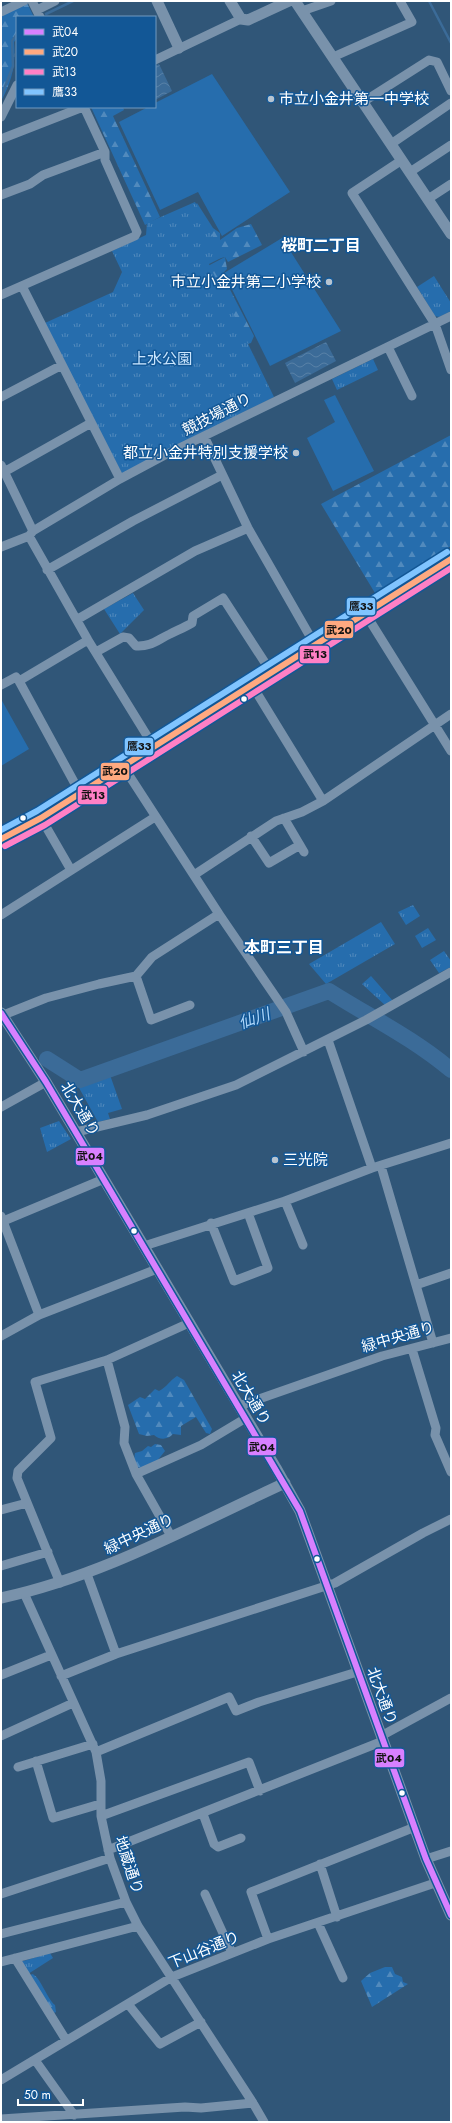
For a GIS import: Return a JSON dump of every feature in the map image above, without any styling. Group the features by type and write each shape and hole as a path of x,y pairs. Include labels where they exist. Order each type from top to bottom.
{"main road":[{"path":"2,837 41,818 365,613 449,564"}],"street":[{"path":"1,12 24,1"},
{"path":"32,1 38,14 55,1"},
{"path":"157,1 179,48"},
{"path":"230,1 241,18 248,20 289,1"},
{"path":"295,1 451,234"},
{"path":"302,10 330,1"},
{"path":"333,57 412,22 400,1"},
{"path":"156,60 241,18"},
{"path":"363,102 416,66 429,60 437,62 451,91"},
{"path":"1,117 16,87"},
{"path":"391,144 451,103"},
{"path":"1,139 81,108"},
{"path":"2,293 22,286 135,236 137,232 105,160 105,152 84,108"},
{"path":"410,172 451,144"},
{"path":"1,195 30,184 43,175 105,152"},
{"path":"402,160 352,194 435,324 451,370"},
{"path":"428,199 451,184"},
{"path":"22,286 120,479"},
{"name":"競技場通り","path":"1,547 31,534 120,479 204,436 451,316"},
{"path":"388,347 412,396"},
{"path":"1,397 62,365"},
{"path":"91,423 2,468 47,570 154,747"},
{"path":"204,436 248,528 315,645"},
{"path":"47,570 133,521 222,475"},
{"path":"78,619 196,552 248,528"},
{"path":"96,652 123,637 130,638 136,646 147,647 171,633 178,632 192,622 194,616 223,598 271,672"},
{"path":"365,613 451,751"},
{"path":"19,680 88,640"},
{"path":"1,686 16,677 19,680 80,793"},
{"path":"252,685 323,801"},
{"path":"194,875 251,836 284,818 302,812 323,801 434,724 451,714"},
{"path":"123,766 219,914 286,1012 304,1052"},
{"path":"1,915 155,816"},
{"path":"41,818 71,870"},
{"path":"251,836 269,863 302,848 284,818"},
{"path":"2,1015 46,998 136,976 152,957 219,914"},
{"path":"76,1132 147,1114 236,1085 328,1040 451,972"},
{"path":"136,976 151,1020 190,1005"},
{"name":"北大通り","path":"2,1015 46,1082 285,1482 307,1530 357,1672 426,1859 435,1883 451,1916"},
{"path":"328,1040 376,1167 416,1286 433,1343"},
{"path":"1,1107 46,1082"},
{"path":"144,1246 211,1223 248,1213 376,1167 451,1144"},
{"path":"40,1314 2,1219 104,1179"},
{"path":"285,1200 303,1245"},
{"path":"211,1223 234,1281 268,1268 248,1213"},
{"path":"1,1336 40,1314 157,1269"},
{"path":"416,1286 451,1274"},
{"path":"60,1583 17,1478 18,1471 51,1438 35,1382 107,1360 189,1323"},
{"name":"緑中央通り","path":"239,1406 382,1356 451,1338"},
{"path":"412,1349 436,1428 434,1435 451,1472"},
{"path":"107,1360 125,1427 124,1443 136,1474 170,1536"},
{"path":"136,1474 201,1445 246,1418"},
{"name":"緑中央通り","path":"1,1598 60,1583 87,1574 131,1556 285,1482"},
{"path":"1,1510 27,1503"},
{"path":"60,1676 116,1654 326,1586 362,1569 423,1533 451,1519"},
{"path":"1,1566 48,1552"},
{"path":"87,1574 116,1654"},
{"name":"地蔵通り","path":"24,1593 60,1676 95,1748 101,1781 100,1816 109,1854 126,1902 138,1926 264,2122"},
{"path":"1,1675 51,1654"},
{"path":"18,1767 36,1761 95,1748 229,1697 236,1711 259,1702 357,1672"},
{"path":"1,1894 109,1854 382,1739 451,1698"},
{"path":"1,1736 73,1703"},
{"path":"36,1761 52,1818 100,1804"},
{"path":"100,1816 249,1762 260,1791"},
{"path":"203,1814 214,1844 218,1847 241,1838"},
{"path":"268,1939 250,1892 415,1828"},
{"path":"426,1859 451,1851"},
{"path":"320,1864 337,1916"},
{"name":"下山谷通り","path":"1,2080 172,1977 268,1939 435,1883"},
{"path":"205,1894 232,1953"},
{"path":"1,1934 126,1902"},
{"path":"318,1923 343,1978"},
{"path":"1,1962 138,1926"},
{"path":"15,1958 66,2040"},
{"path":"128,2004 160,2044 201,2022"},
{"path":"35,2060 74,2116"},
{"path":"1,2119 74,2116 185,2107 201,2108 253,2103"}],"green space":[{"path":"26,1 34,16 16,16 14,65 8,87 1,101 1,14"},
{"path":"212,74 290,192 222,236 198,192 160,210 119,122 146,108 156,108 156,102"},
{"path":"91,108 123,108 124,110 113,116 160,217 145,225"},
{"name":"上水公園","path":"195,202 223,257 209,264 274,397 122,474 45,323 113,292 122,272 112,251 146,235 147,223"},
{"path":"197,203 213,228 220,233 220,240 237,228 251,224 262,245 228,262 225,257 216,259 192,208"},
{"path":"282,238 341,331 270,366 224,273"},
{"path":"225,257 227,269 222,274 254,336 251,343 237,347 204,268"},
{"path":"434,276 451,303 451,311 439,317 435,316 417,287"},
{"path":"373,359 378,370 337,390 332,379"},
{"path":"335,395 374,471 333,491 307,438 335,422 324,400"},
{"path":"451,435 451,546 375,593 321,504"},
{"path":"133,593 144,610 120,634 104,609"},
{"path":"1,699 29,749 1,766"},
{"path":"413,905 420,916 406,925 398,912"},
{"path":"381,922 395,944 326,984 309,964"},
{"path":"428,928 436,940 422,948 415,936"},
{"path":"444,951 451,961 451,967 439,973 430,960"},
{"path":"371,976 393,1001 386,1006 362,984"},
{"path":"110,1075 122,1109 108,1113 110,1119 98,1122 78,1086"},
{"path":"59,1121 71,1139 47,1152 40,1128"},
{"path":"177,1376 184,1380 212,1429 210,1434 206,1433 196,1417 181,1426 181,1435 173,1434 164,1439 158,1438 154,1435 147,1436 139,1434 128,1405 140,1397 145,1399 155,1389 159,1391"},
{"path":"155,1444 161,1445 165,1451 157,1461 150,1463 141,1469 136,1466 134,1460 135,1453"},
{"path":"50,1953 53,1958 28,1974 20,1962"},
{"path":"385,1967 392,1967 395,1974 402,1977 403,1982 408,1984 372,2007 361,1981 370,1973"},
{"path":"32,1974 38,1979 55,2005 56,2012 54,2013 30,1976"}],"water":[{"path":"159,64 172,91 156,99 156,66"},
{"path":"326,342 336,361 295,383 285,363"}],"waterway":[{"path":"46,14 73,1"},
{"path":"429,1 451,43"},
{"path":"1,97 13,66 12,41 16,35"},
{"name":"仙川","path":"47,1059 80,1080 329,991 407,1038 437,1058 451,1070"}],"transit line":[{"name":"鷹33","path":"1,830 37,811 447,552"},
{"name":"武20","path":"1,839 41,818 451,559"},
{"name":"武13","path":"5,846 45,825 451,568"},
{"name":"武04","path":"1,1013 46,1082 300,1511 426,1859 451,1915"}],"place":[{"name":"市立小金井第一中学校","path":"271,99"},
{"name":"市立小金井第二小学校","path":"329,282"},
{"name":"都立小金井特別支援学校","path":"296,453"},
{"name":"三光院","path":"275,1160"}],"district":[{"name":"桜町二丁目","path":"321,245"},
{"name":"本町三丁目","path":"284,947"}]}
